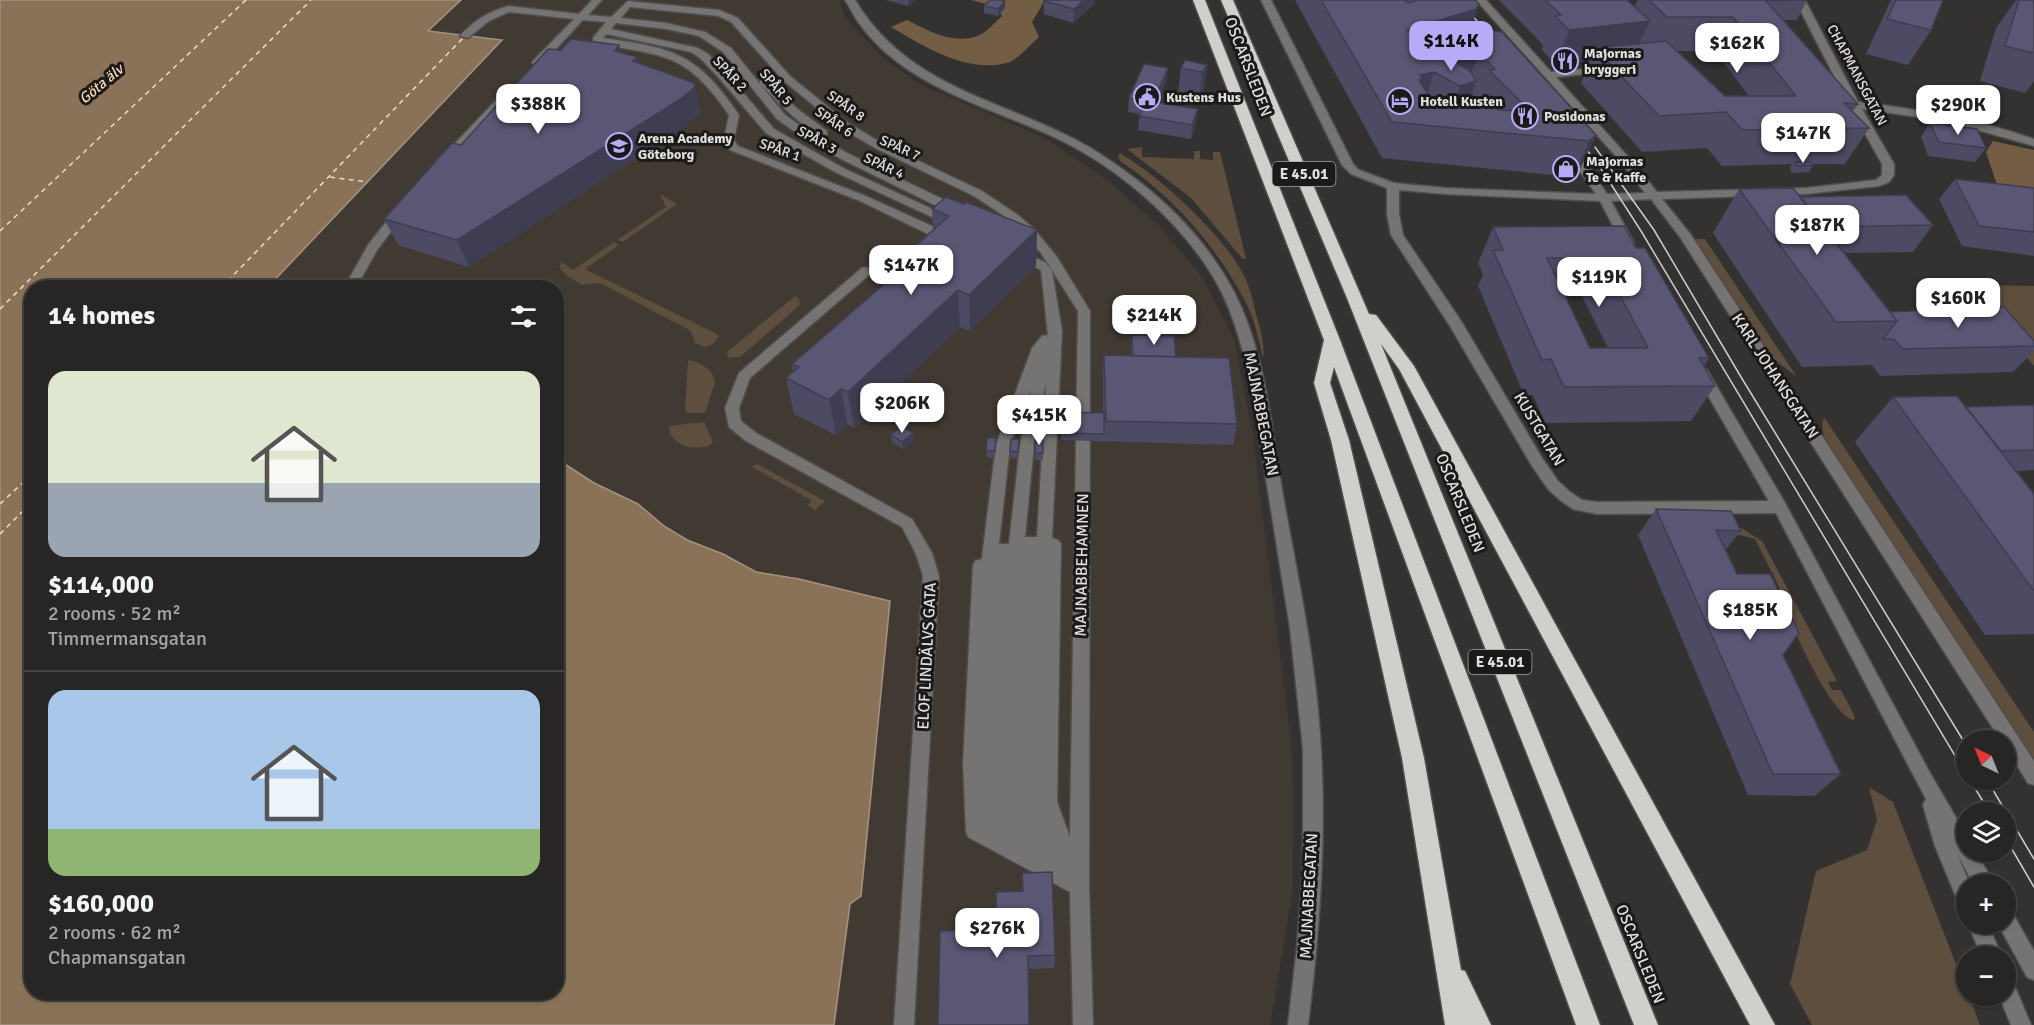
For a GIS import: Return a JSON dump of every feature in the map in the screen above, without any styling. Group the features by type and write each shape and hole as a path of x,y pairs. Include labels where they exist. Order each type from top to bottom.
{"highway":[{"name":"OSCARSLEDEN","path":"1199,0 1332,340 1588,1025"},
{"name":"OSCARSLEDEN","path":"1227,0 1355,298 1646,1025"},
{"path":"1355,298 1406,366 1624,774 1763,1025"},
{"path":"1332,340 1322,383 1340,440 1413,758 1457,1025"},
{"path":"1449,967 1479,1025"}],"street":[{"path":"526,75 597,0"},
{"name":"MAJNABBEGATAN","path":"850,0 864,24 906,63 950,88 1083,148 1149,195 1187,233 1217,273 1238,314 1250,355 1260,404 1283,532 1309,708 1314,877 1298,1025"},
{"path":"1266,0 1348,165 1355,172 1394,186 1492,194 1604,198 1655,196"},
{"name":"KARL JOHANSGATAN","path":"1481,0 1655,196 1685,235 2034,777"},
{"name":"CHAPMANSGATAN","path":"1655,196 1797,192 1867,186 1887,178 1890,171 1888,164 1854,105 1800,0"},
{"path":"465,36 483,19 510,9 581,16 612,22"},
{"name":"SPÅR 7","path":"612,22 709,18 728,26 793,97 836,131 887,161 957,191 1045,264"},
{"name":"SPÅR 6","path":"612,22 693,22 717,30 732,43 774,93 812,126 847,148 915,180 966,208"},
{"name":"SPÅR 1","path":"612,22 663,53 678,57 691,66 734,115 729,140 734,147 864,198 932,231 962,225"},
{"name":"SPÅR 3","path":"612,22 694,50 704,56 723,76 770,131 839,170 962,225"},
{"name":"SPÅR 5","path":"612,22 685,29 702,33 719,42 781,117 792,126 843,155 941,202 962,225"},
{"path":"1548,75 1622,67"},
{"path":"438,167 511,91"},
{"path":"1854,105 1940,116 1989,128 2034,143"},
{"path":"1564,141 1604,198 1634,255"},
{"name":"KUSTGATAN","path":"1394,186 1393,214 1397,235 1456,324 1537,462 1553,485 1565,496 1578,505 1597,508 1780,507"},
{"path":"353,280 378,236 408,202"},
{"name":"MAJNABBEHAMNEN","path":"1011,243 1068,281 1084,311 1078,887 1083,1025"},
{"name":"MAJNABBEHAMNEN","path":"1045,264 1051,335 984,763 985,822 1078,887"},
{"name":"ELOF LINDÄLVS GATA","path":"866,271 744,376 732,408 734,423 751,437 907,523 924,553 931,576 904,1025"},
{"name":"MAJNABBEHAMNEN","path":"1017,546 1003,445 1039,348 1051,335"},
{"name":"MAJNABBEHAMNEN","path":"1051,335 1027,445 1017,546 1014,802 1078,887"},
{"path":"1691,356 1780,507 1924,779 1979,874"},
{"name":"MAJNABBEHAMNEN","path":"1017,546 1053,544 1048,802 1078,887"},
{"path":"1924,779 1944,846 1956,874"},
{"path":"2013,934 2034,970"},
{"path":"2013,1006 2021,1025"}],"shaded area":[{"path":"461,0 839,0 845,17 881,56 921,85 1045,138 1106,179 1160,227 1203,278 1234,339 1252,431 1292,751 1293,889 1270,1025 834,1025 850,904 861,896 890,601 799,579 756,572 723,554 687,540 664,526 638,504 594,483 564,464 564,280 275,280 502,41 427,32"},
{"path":"971,0 1045,0 1032,22 1039,37 1010,62 979,65 948,57 891,27 907,20 951,38 961,39 980,35 1002,16 997,7"},
{"path":"1993,141 2034,150 2034,201 2009,196 1996,182 1986,152"},
{"path":"1142,147 1142,157 1194,159 1194,151 1200,151 1200,159 1213,160 1213,152 1220,152 1246,259 1242,258 1191,198 1127,149"},
{"path":"1120,153 1170,190 1203,222 1231,254 1251,294 1262,338 1263,358 1250,311 1223,264 1209,244 1176,207 1121,162 1118,157"},
{"path":"660,194 677,204 623,242 617,240 666,207"},
{"path":"1693,239 1705,239 1797,377 1770,356"},
{"path":"614,242 619,245 585,269 715,333 719,336 713,344 705,347 695,343 691,331 600,283 582,285 566,275 559,267 562,262 573,270"},
{"path":"1967,285 2034,286 2034,366"},
{"path":"795,296 799,299 800,305 740,357 728,358 727,352"},
{"path":"688,360 705,367 714,377 715,382 705,413 688,413 685,410"},
{"path":"1824,417 2034,732 2034,759 1829,446 1824,436"},
{"path":"704,422 713,442 709,446 696,448 683,445 677,442 670,433 669,426"},
{"path":"757,464 825,501 815,510 808,506 811,500 752,467"},
{"path":"1733,526 1743,529 1762,541 1837,681 1828,682 1832,690 1841,690 1855,717 1854,720 1845,715 1836,705 1816,674 1786,612 1778,585 1755,539 1740,535 1710,535"},
{"path":"1869,787 1893,802 1956,964 1956,1006 1973,1006 1980,1025 1812,1025 1790,984 1816,871 1867,850 1877,820"}],"water":[{"name":"Göta älv","path":"0,0 461,0 428,31 502,40 275,280 24,280 24,1000 564,1000 564,464 594,483 638,504 664,526 687,540 723,554 756,572 799,579 890,601 861,896 850,904 834,1025 0,1025"}],"building":[{"path":"990,0 1005,1 998,9 984,6"},
{"path":"1045,0 1084,0 1074,9"},
{"path":"1321,0 1404,0 1408,3 1417,0 1475,0 1479,4 1476,9 1407,30 1431,46 1484,29 1502,32 1596,135 1589,141 1392,122","holes":["1478,53 1495,69 1489,70 1530,111 1498,110 1496,103 1430,97 1419,80 1422,79 1420,75 1434,72 1460,86 1476,81 1471,72 1453,60"]},
{"path":"1545,0 1627,0 1650,21 1569,30 1555,16 1561,15"},
{"path":"1649,0 1765,0 1858,104 1844,103 1869,128 1742,130 1726,112 1659,116 1595,48 1666,41 1725,96 1796,96 1733,17 1667,17"},
{"path":"1896,0 1943,0 1931,30 1887,19"},
{"path":"2019,0 2034,0 2034,53 2005,46"},
{"path":"571,39 619,45 615,51 637,57 633,61 694,83 695,87 679,100 457,240 384,219 452,143 461,145 548,49 561,50"},
{"path":"1185,60 1207,65 1202,72 1181,68"},
{"path":"1144,64 1168,68 1153,102 1198,109 1192,125 1139,116 1146,101 1129,98"},
{"path":"1930,123 1977,129 1986,148 1939,142"},
{"path":"1794,162 1810,162 1813,165 1797,166"},
{"path":"1955,179 2034,188 2034,232 1979,226"},
{"path":"1793,188 1897,321 1836,322 1739,189"},
{"path":"1906,195 1933,225 1824,227 1801,197"},
{"path":"946,197 964,204 966,202 1037,230 969,295 958,290 848,392 841,389 829,400 786,378 799,367 792,364 905,266 896,263 949,216 932,209"},
{"path":"1624,226 1636,248 1645,248 1709,358 1699,358 1715,386 1564,387 1551,359 1542,360 1493,250 1503,250 1493,227","holes":["1547,258 1600,258 1648,348 1590,348"]},
{"path":"2004,307 2034,341 2034,346 1902,349 1894,339 1883,339 1897,321 1890,312"},
{"path":"1132,335 1174,336 1176,357 1133,356"},
{"path":"1104,355 1229,358 1237,424 1106,421"},
{"path":"1957,396 2034,494 2034,591 1893,397"},
{"path":"2034,405 2034,450 2001,451 1966,407"},
{"path":"1062,412 1104,413 1104,434 1062,433"},
{"path":"902,426 913,433 902,442 891,435"},
{"path":"987,438 996,438 995,451 986,451"},
{"path":"1011,439 1019,439 1018,452 1010,451"},
{"path":"1035,440 1043,440 1043,453 1035,453"},
{"path":"1656,509 1731,511 1741,531 1716,530 1737,574 1770,574 1799,633 1783,655 1841,774 1773,774"},
{"path":"1052,872 1055,955 1028,956 1029,1025 938,1025 940,931 996,930 996,892 1023,891 1022,873"}],"ferry route":[{"path":"0,231 246,0"},
{"path":"29,280 311,0"},
{"path":"229,280 464,37"},
{"path":"330,177 368,182"},
{"path":"0,309 24,285"},
{"path":"0,504 24,482"},
{"path":"0,534 24,510"}],"tram line":[{"path":"1459,0 1494,41"},
{"path":"1578,139 1598,164 1641,231 1956,757"},
{"path":"1595,147 1654,230 1957,730"},
{"path":"1976,790 1983,802"},
{"path":"1993,790 2034,859"},
{"path":"2016,856 2034,887"}],"place":[{"name":"Majornas bryggeri","path":"1565,61"},
{"name":"Kustens Hus","path":"1147,97"},
{"name":"Hotell Kusten","path":"1400,101"},
{"name":"Posidonas","path":"1525,116"},
{"name":"Arena Academy Göteborg","path":"619,146"},
{"name":"Majornas Te & Kaffe","path":"1566,169"}]}
